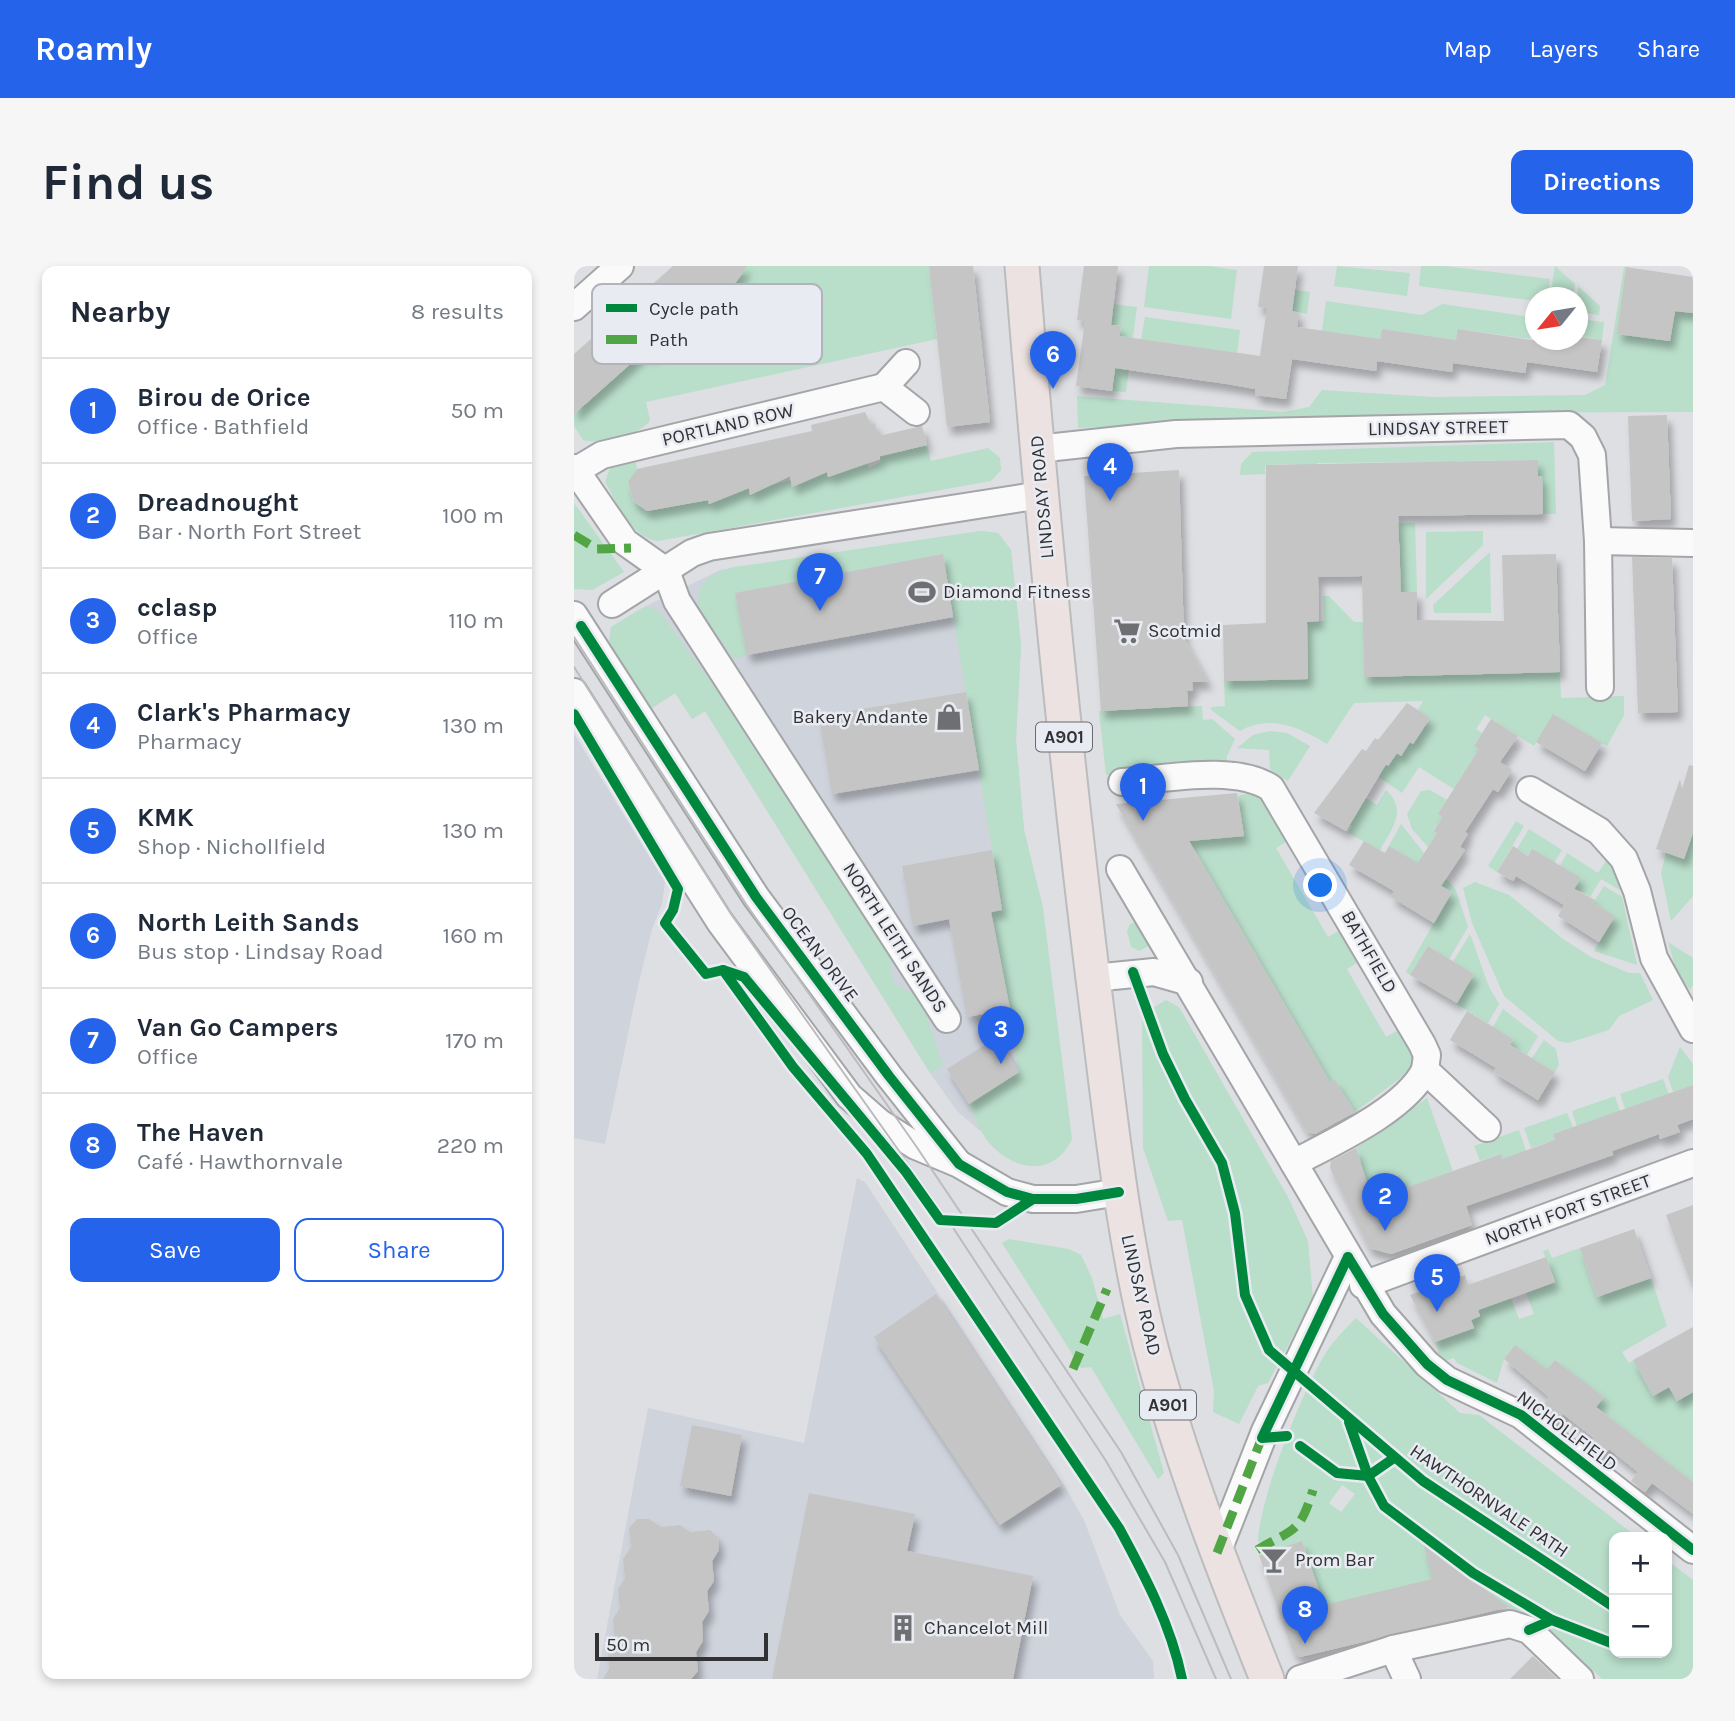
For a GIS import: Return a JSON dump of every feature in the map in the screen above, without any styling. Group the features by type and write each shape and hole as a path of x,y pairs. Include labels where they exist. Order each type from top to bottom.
{"main road":[{"name":"LINDSAY ROAD","path":"1023,266 1068,782 1119,1192 1150,1344 1179,1445 1217,1553 1267,1679"}],"street":[{"path":"600,284 620,266"},
{"path":"574,307 592,291"},
{"path":"906,363 884,387 916,412"},
{"name":"PORTLAND ROW","path":"575,469 602,455 884,387"},
{"name":"LINDSAY STREET","path":"1037,449 1210,432 1569,425 1583,436 1592,455 1598,541 1600,687"},
{"path":"575,469 625,542 666,571"},
{"path":"612,604 692,554 722,545 1041,495"},
{"path":"1598,541 1693,543"},
{"name":"NORTH LEITH SANDS","path":"666,571 671,590 682,609 947,1019"},
{"name":"OCEAN DRIVE","path":"574,615 756,897 889,1076 959,1164"},
{"name":"OCEAN DRIVE","path":"574,692 720,922 849,1096 880,1123 916,1146 959,1164 1007,1192 1033,1199 1076,1199 1119,1192"},
{"name":"BATHFIELD","path":"1122,782 1236,775 1259,780 1270,788 1422,1044 1427,1055 1426,1070"},
{"path":"1530,790 1599,831 1623,859 1637,891 1654,958 1693,1029"},
{"path":"1120,869 1189,982 1363,1285"},
{"path":"1093,978 1154,972 1189,982"},
{"path":"1294,1163 1380,1113 1419,1082 1426,1070 1487,1128"},
{"name":"NORTH FORT STREET","path":"1363,1285 1693,1163"},
{"path":"1217,1553 1265,1431 1348,1257"},
{"name":"NICHOLLFIELD","path":"1363,1285 1383,1314 1427,1364 1447,1380 1521,1415 1693,1550"},
{"path":"1300,1679 1393,1649 1499,1626 1519,1625 1529,1630 1580,1679"},
{"path":"1393,1649 1407,1679"}],"shaded area":[{"path":"981,531 998,533 1011,550 1021,644 1016,740 1024,830 1043,908 1049,1099 1010,1122 980,1131 957,1111 930,1073 705,711 692,719 675,693 652,708 609,644 611,627 644,607 720,570"},
{"path":"574,734 665,882 662,904 652,929 638,986 605,1144 574,1138"},
{"path":"857,1178 865,1182 1064,1485 1084,1520 1120,1615 1153,1661 1154,1679 597,1679 648,1408 804,1443"}],"green space":[{"path":"929,266 937,339 822,364 822,284 735,284 743,273 738,268"},
{"path":"1149,266 1209,266 1237,270 1231,319 1144,307"},
{"path":"1337,266 1410,273 1407,296 1334,286"},
{"path":"1421,266 1445,266 1550,279 1549,287 1525,287 1525,300 1419,286"},
{"path":"1555,266 1575,284 1575,287 1552,287"},
{"path":"1624,267 1618,334 1632,336 1636,314 1657,317 1654,339 1669,341 1675,311 1693,313 1693,412 1419,413 1078,428 1077,396 1284,412 1309,407 1322,390 1432,397 1585,395 1605,385"},
{"path":"1295,290 1310,292 1307,314 1292,311"},
{"path":"1588,295 1600,306 1599,315 1588,313"},
{"path":"1326,301 1422,315 1442,304 1525,316 1525,338 1459,329 1456,340 1382,329 1380,339 1322,331"},
{"path":"1113,304 1137,307 1126,392 1112,391 1121,326 1111,325"},
{"path":"1145,317 1240,330 1237,353 1141,339"},
{"path":"1588,320 1604,322 1602,340 1588,338"},
{"path":"630,364 822,364 646,402 650,420 646,425 630,434 609,440 583,440 574,426 574,405 585,405"},
{"path":"1554,442 1556,514 1543,514 1542,477 1538,476 1538,460 1457,461 1458,515 1431,462 1317,463 1317,516 1295,482 1295,464 1265,465 1265,474 1240,475 1241,464 1252,452"},
{"path":"927,445 931,461 988,448 1000,458 1001,470 991,481 658,541 648,538 632,526 605,482 611,465 635,458 637,469 628,483 633,501 647,511 708,500 709,504 748,487 750,494 766,486 791,480 793,486 808,480 807,476 827,471 829,477 866,460 869,468 881,462 880,457"},
{"path":"574,503 624,572 592,590 574,589"},
{"path":"1389,523 1415,523 1417,592 1392,592 1400,575 1400,546 1399,542 1390,542"},
{"path":"981,531 998,533 1011,550 1021,645 1016,740 1024,830 1043,908 1072,1139 1057,1159 1037,1166 1015,1162 994,1148 982,1133 969,1104 1019,1072 992,912 1002,909 943,554 735,593 747,656 733,658 699,610 698,601 706,581 734,567"},
{"path":"1483,531 1483,545 1426,599 1426,532"},
{"path":"1490,552 1491,613 1434,613 1433,605"},
{"path":"1323,596 1329,596 1354,622 1363,622 1364,677 1445,675 1458,643 1459,675 1560,672 1561,698 1624,696 1624,715 1607,746 1553,715 1534,746 1485,715 1476,729 1482,733 1474,746 1479,749 1465,771 1466,778 1462,776 1454,789 1419,767 1402,793 1377,776 1397,753 1401,756 1410,742 1413,744 1430,719 1418,710 1423,701 1354,703 1327,744 1306,732 1273,723 1262,723 1240,731 1211,710 1211,707 1225,706 1224,681 1308,679 1307,637 1300,622 1324,621"},
{"path":"644,607 658,610 716,689 894,958 890,968 895,985 920,996 943,1066 930,1073 705,711 692,719 675,693 652,708 609,644 611,627"},
{"path":"1202,706 1203,720 1212,719 1235,739 1227,756 1226,770 1106,775 1099,711"},
{"path":"1270,731 1287,733 1310,746 1288,781 1270,769 1269,750 1237,748 1253,735"},
{"path":"1386,790 1393,797 1397,812 1393,827 1380,850 1348,833 1361,795 1377,805"},
{"path":"1430,790 1447,800 1438,814 1442,817 1434,830 1437,833 1428,847 1412,829 1407,814 1421,791"},
{"path":"1249,793 1265,798 1294,837 1276,848 1328,937 1346,927 1364,958 1347,969 1386,1037 1404,1027 1417,1052 1411,1070 1355,1112 1334,1080 1330,1082 1195,851 1185,840 1244,836 1238,796"},
{"path":"1516,821 1524,826 1497,872 1488,866"},
{"path":"1401,824 1434,866 1423,885 1412,860 1389,846"},
{"path":"1529,829 1562,850 1554,863 1532,850 1528,855 1517,849"},
{"path":"1693,830 1693,896 1671,921 1661,873 1666,853 1684,858"},
{"path":"1567,853 1598,873 1610,855 1625,893 1601,879 1590,897 1575,888 1580,878 1560,866"},
{"path":"1445,878 1455,888 1468,927 1449,959 1428,946 1410,975 1406,972 1451,892 1430,879"},
{"path":"1475,882 1509,895 1563,939 1591,957 1629,973 1640,973 1653,1000 1619,1016 1609,1030 1568,1043 1558,1041 1504,996 1472,923 1463,888"},
{"path":"1604,886 1622,897 1637,965 1594,951 1614,916 1593,903"},
{"path":"1138,921 1151,945 1139,951 1131,947 1127,931 1130,924"},
{"path":"1470,934 1489,987 1499,1004 1488,1023 1456,1004 1474,974 1453,962"},
{"path":"1668,942 1693,958 1693,985 1690,990 1677,973"},
{"path":"1166,1000 1179,1007 1289,1199 1308,1241 1313,1299 1268,1383 1258,1386 1239,1424 1213,1412 1214,1391 1182,1220 1168,1221 1143,1148 1142,1019 1149,1010"},
{"path":"1503,1009 1538,1036 1527,1055 1510,1045 1513,1039 1493,1027"},
{"path":"1544,1040 1556,1049 1559,1065 1555,1072 1532,1058"},
{"path":"1680,1047 1693,1064 1693,1085 1673,1092 1668,1077"},
{"path":"1663,1079 1669,1094 1625,1109 1620,1094"},
{"path":"1615,1096 1620,1111 1577,1127 1572,1111"},
{"path":"1427,1098 1453,1171 1372,1200 1356,1148"},
{"path":"1567,1113 1573,1127 1553,1134 1555,1140 1531,1148 1524,1128"},
{"path":"1519,1130 1526,1151 1502,1159 1500,1154 1480,1161 1474,1146"},
{"path":"1009,1239 1069,1249 1081,1255 1092,1278 1103,1319 1120,1314 1164,1473 1158,1479 1091,1367 1081,1368 1002,1243"},
{"path":"1580,1248 1597,1297 1651,1278 1667,1326 1622,1352 1629,1363 1633,1360 1669,1387 1677,1401 1693,1392 1693,1482 1596,1407 1604,1397 1555,1360 1547,1369 1515,1345 1504,1359 1497,1383 1457,1363 1454,1358 1442,1362 1431,1354 1439,1351 1435,1342 1474,1328 1471,1320 1480,1316 1478,1310 1511,1298 1519,1319 1534,1314 1526,1293 1555,1282 1543,1251 1548,1249 1552,1258"},
{"path":"1356,1318 1460,1413 1479,1415 1631,1532 1609,1532 1609,1658 1672,1658 1672,1564 1693,1580 1693,1679 1602,1679 1543,1623 1511,1609 1430,1549 1434,1585 1326,1612 1302,1541 1275,1550 1271,1541 1258,1542 1266,1500 1295,1416 1317,1368 1337,1338","holes":["1342,1485 1355,1494 1341,1512 1329,1503"]}],"building":[{"path":"673,266 747,266 735,284 653,284"},
{"path":"929,266 973,266 990,422 947,427"},
{"path":"1084,266 1118,266 1111,325 1121,326 1119,336 1260,356 1267,308 1258,307 1264,266 1298,266 1292,311 1299,313 1297,327 1380,339 1382,329 1456,340 1458,329 1525,339 1525,350 1588,350 1588,338 1602,340 1597,372 1527,362 1525,373 1453,363 1452,372 1377,361 1376,371 1292,359 1286,399 1255,395 1255,389 1115,368 1112,391 1076,386 1085,321 1077,320"},
{"path":"1626,267 1693,277 1693,313 1675,311 1670,341 1617,334"},
{"path":"592,338 592,364 630,364 574,414 574,354"},
{"path":"865,412 871,424 875,423 878,436 922,426 927,445 880,456 880,459 828,477 827,472 792,487 790,476 750,495 749,488 709,504 708,500 647,511 633,501 628,482 637,469 812,431 811,425"},
{"path":"1667,415 1671,519 1632,521 1628,416"},
{"path":"1538,460 1538,476 1542,476 1543,514 1398,516 1401,592 1417,592 1417,620 1504,621 1502,555 1556,554 1560,672 1364,677 1362,576 1318,577 1319,621 1307,622 1308,679 1224,681 1223,625 1266,623 1266,465"},
{"path":"1179,470 1184,638 1208,682 1192,682 1193,691 1187,691 1188,706 1101,711 1084,476"},
{"path":"943,554 953,617 747,655 735,593"},
{"path":"1632,557 1672,558 1678,712 1638,713"},
{"path":"966,692 979,770 832,794 819,716"},
{"path":"1407,703 1430,718 1413,744 1410,742 1401,756 1397,753 1388,766 1386,764 1346,831 1314,813 1362,749 1366,751 1375,738 1378,740"},
{"path":"1553,714 1602,743 1585,771 1536,742"},
{"path":"1491,719 1518,736 1500,762 1512,770 1498,792 1493,789 1465,832 1468,834 1460,847 1465,850 1441,886 1452,892 1434,923 1391,897 1394,891 1349,865 1364,841 1385,853 1389,846 1418,863 1437,833 1434,831 1442,817 1438,814 1479,749 1474,746"},
{"path":"1689,765 1693,766 1693,833 1684,859 1656,849 1680,779 1682,789"},
{"path":"1237,793 1244,836 1189,841 1330,1082 1334,1079 1355,1112 1315,1134 1307,1132 1116,804"},
{"path":"1513,846 1528,856 1532,849 1581,878 1574,889 1595,900 1593,903 1615,916 1599,942 1558,916 1564,905 1516,876 1513,881 1497,872"},
{"path":"992,850 1002,910 991,912 1010,1009 967,1017 949,919 913,926 902,866"},
{"path":"1428,946 1474,974 1457,1003 1410,975"},
{"path":"1467,1011 1513,1039 1510,1045 1555,1072 1538,1100 1493,1072 1496,1068 1450,1040"},
{"path":"997,1037 1019,1072 969,1104 947,1069"},
{"path":"1693,1085 1693,1119 1677,1125 1680,1132 1660,1139 1659,1134 1612,1151 1613,1155 1466,1206 1472,1225 1391,1254 1369,1248 1330,1168 1331,1161 1356,1148 1368,1186 1400,1175 1405,1188 1501,1154 1502,1159 1555,1140 1553,1134"},
{"path":"1693,1205 1693,1282 1691,1283 1666,1215"},
{"path":"1634,1229 1651,1278 1597,1297 1580,1248"},
{"path":"1546,1257 1555,1282 1478,1310 1480,1316 1471,1320 1474,1328 1435,1342 1410,1295 1465,1275 1468,1285"},
{"path":"936,1294 1061,1485 1000,1525 874,1337"},
{"path":"1693,1327 1693,1392 1677,1401 1669,1387 1653,1396 1633,1360"},
{"path":"1515,1345 1547,1369 1555,1360 1604,1397 1596,1407 1693,1482 1693,1514 1652,1483 1645,1492 1631,1481 1638,1472 1609,1449 1602,1458 1588,1447 1594,1438 1563,1414 1557,1423 1540,1409 1549,1397 1504,1359"},
{"path":"692,1425 742,1435 731,1496 680,1486"},
{"name":"Chancelot Mill","path":"809,1493 915,1514 907,1551 1033,1576 1013,1679 772,1679"},
{"path":"637,1519 649,1519 661,1527 680,1525 690,1532 710,1530 718,1538 719,1550 712,1561 714,1581 707,1591 709,1611 702,1622 703,1641 696,1652 698,1671 691,1679 603,1679 609,1669 608,1649 615,1638 613,1619 620,1608 618,1589 625,1578 623,1559 631,1547 629,1528"},
{"path":"1302,1541 1324,1605 1432,1579 1424,1545 1509,1607 1300,1657 1293,1652 1259,1555"},
{"path":"1533,1656 1553,1675 1557,1679 1510,1679"}],"tram line":[{"path":"574,637 746,904 916,1146 1121,1452 1178,1555 1231,1679"},
{"path":"574,667 731,914 948,1220 1106,1461 1165,1562 1216,1679"}],"marked path":[{"path":"574,535 597,549 631,548"},
{"path":"1073,1369 1107,1289"},
{"path":"1217,1553 1264,1432"},
{"path":"1257,1550 1294,1529 1304,1515 1313,1490"}],"cycle path":[{"path":"581,626 756,897 889,1076 959,1164 1007,1192 1033,1199 1076,1199 1119,1192"},
{"path":"574,714 678,889 673,910 665,923 706,974 723,970 744,977 906,1172 940,1220 996,1223 1033,1199"},
{"path":"723,970 793,1067 867,1154 1119,1528 1164,1620 1182,1679"},
{"name":"HAWTHORNVALE PATH","path":"1133,972 1163,1054 1222,1163 1235,1213 1245,1295 1269,1350 1423,1481 1609,1604"},
{"path":"1348,1257 1383,1314 1427,1364 1447,1380 1521,1415 1693,1550"},
{"path":"1287,1436 1262,1438 1348,1257"},
{"path":"1300,1446 1337,1473 1368,1476 1349,1422"},
{"name":"HAWTHORNVALE PATH","path":"1394,1458 1368,1476 1384,1506 1473,1573 1552,1620"},
{"path":"1529,1630 1552,1620 1609,1642"}],"place":[{"name":"North Leith Sands","path":"1053,389"},
{"name":"Clark's Pharmacy","path":"1110,501"},
{"name":"Diamond Fitness","path":"922,592"},
{"name":"Van Go Campers","path":"820,611"},
{"name":"Scotmid","path":"1127,631"},
{"name":"Bakery Andante","path":"949,717"},
{"name":"Birou de Orice","path":"1143,821"},
{"name":"cclasp","path":"1001,1064"},
{"name":"Dreadnought","path":"1385,1231"},
{"name":"KMK","path":"1437,1312"},
{"name":"Prom Bar","path":"1274,1560"},
{"name":"Chancelot Mill","path":"903,1628"},
{"name":"The Haven","path":"1305,1644"}]}
